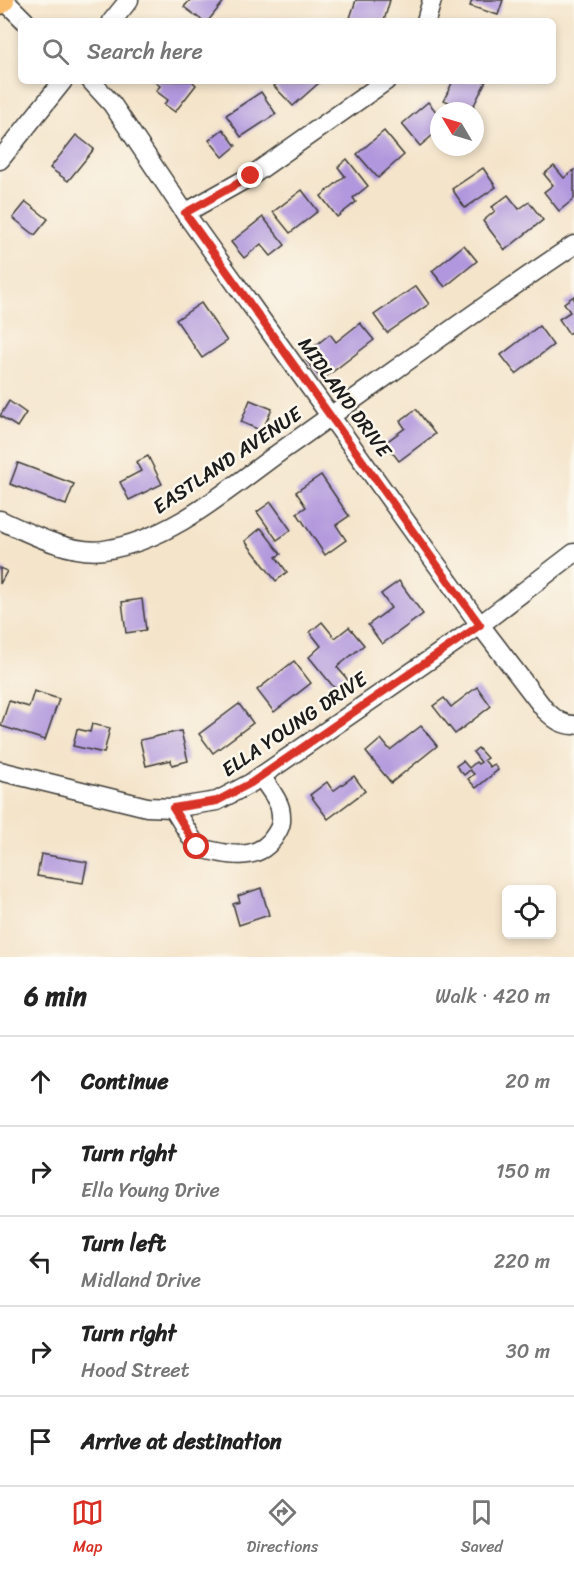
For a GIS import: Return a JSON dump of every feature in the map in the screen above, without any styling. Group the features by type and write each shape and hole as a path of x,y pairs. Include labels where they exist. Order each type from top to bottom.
{"street":[{"path":"114,18 129,0"},
{"path":"427,18 432,0"},
{"path":"2,1 22,18"},
{"path":"0,160 61,84"},
{"name":"MIDLAND DRIVE","path":"94,84 112,104 185,213 480,625 545,710 565,725 574,725"},
{"path":"185,213 251,176 382,84"},
{"name":"EASTLAND AVENUE","path":"0,520 67,546 100,551 130,545 156,535 214,501 514,285 574,245"},
{"name":"ELLA YOUNG DRIVE","path":"0,771 147,807 173,808 217,801 261,776 480,625 574,553"},
{"path":"173,808 197,847 226,856 255,854 271,843 282,824 279,805 261,776"}],"building":[{"path":"190,0 225,0 210,18 199,18 184,7"},
{"path":"356,0 390,0 385,18 350,18"},
{"path":"472,0 503,0 498,15 470,6"},
{"path":"158,84 196,85 175,112 164,104 168,100 156,91 160,86"},
{"path":"276,84 318,84 293,106 274,86"},
{"path":"452,84 484,84 476,102 444,100"},
{"path":"261,92 276,114 241,137 226,115"},
{"path":"428,102 430,104 430,138 420,146 402,124"},
{"path":"223,129 236,146 223,157 209,140"},
{"path":"384,131 404,155 378,178 357,154"},
{"path":"76,135 94,149 68,181 50,168"},
{"path":"347,159 368,186 353,198 356,202 337,217 321,196 345,176 338,167"},
{"path":"554,166 564,178 574,170 574,199 559,211 544,192 553,185 544,174"},
{"path":"483,168 496,187 465,208 452,189"},
{"path":"302,190 318,211 290,233 273,212"},
{"path":"508,195 519,209 529,202 543,220 505,250 483,221 495,211 492,207"},
{"path":"26,202 48,219 35,235 13,218"},
{"path":"263,217 285,245 271,256 261,244 244,258 231,242"},
{"path":"464,245 477,261 445,287 432,271"},
{"path":"416,286 429,304 387,333 374,315"},
{"path":"574,296 574,330 569,334 559,319 570,312 564,303"},
{"path":"201,303 227,341 202,358 176,320"},
{"path":"360,323 374,340 322,380 306,360 319,351 315,346 330,334 336,342"},
{"path":"539,326 553,345 516,374 501,355"},
{"path":"250,400 272,409 262,431 241,422"},
{"path":"9,401 26,413 17,427 0,416"},
{"path":"416,409 435,434 399,461 385,443 405,428 400,421"},
{"path":"148,456 162,484 129,500 120,482 141,471 136,462"},
{"path":"18,463 74,484 66,505 10,484"},
{"path":"321,475 349,516 336,525 346,540 325,555 297,513 306,507 296,492"},
{"path":"271,502 291,530 277,540 257,512"},
{"path":"261,528 281,554 276,557 287,572 276,581 245,541"},
{"path":"0,568 7,571 0,584"},
{"path":"399,581 423,614 382,644 368,625 391,608 381,594"},
{"path":"142,599 146,630 126,633 122,602"},
{"path":"322,622 335,638 349,627 364,645 337,667 348,680 336,690 309,657 321,646 310,632"},
{"path":"294,661 311,683 274,712 257,690"},
{"path":"477,687 491,706 455,734 433,706 444,698 451,707"},
{"path":"34,691 59,699 45,740 1,726 9,701 29,707"},
{"path":"239,704 253,723 213,753 199,734"},
{"path":"92,724 110,728 104,753 73,746 77,729 90,732"},
{"path":"421,726 437,746 391,783 366,752 381,739 390,750"},
{"path":"181,731 188,761 172,765 171,760 146,766 140,740"},
{"path":"478,748 487,758 484,760 490,767 494,764 498,770 476,788 468,779 474,774 470,770 464,775 456,766 463,761 469,768 476,762 478,764 481,762 473,752"},
{"path":"354,776 365,791 328,819 310,795 327,782 333,791"},
{"path":"41,854 87,862 83,883 37,876"},
{"path":"261,888 269,915 239,925 233,904 240,902 238,896"}],"route":[{"path":"197,847 173,808 217,801 251,783 480,625 185,213 251,176"}]}
